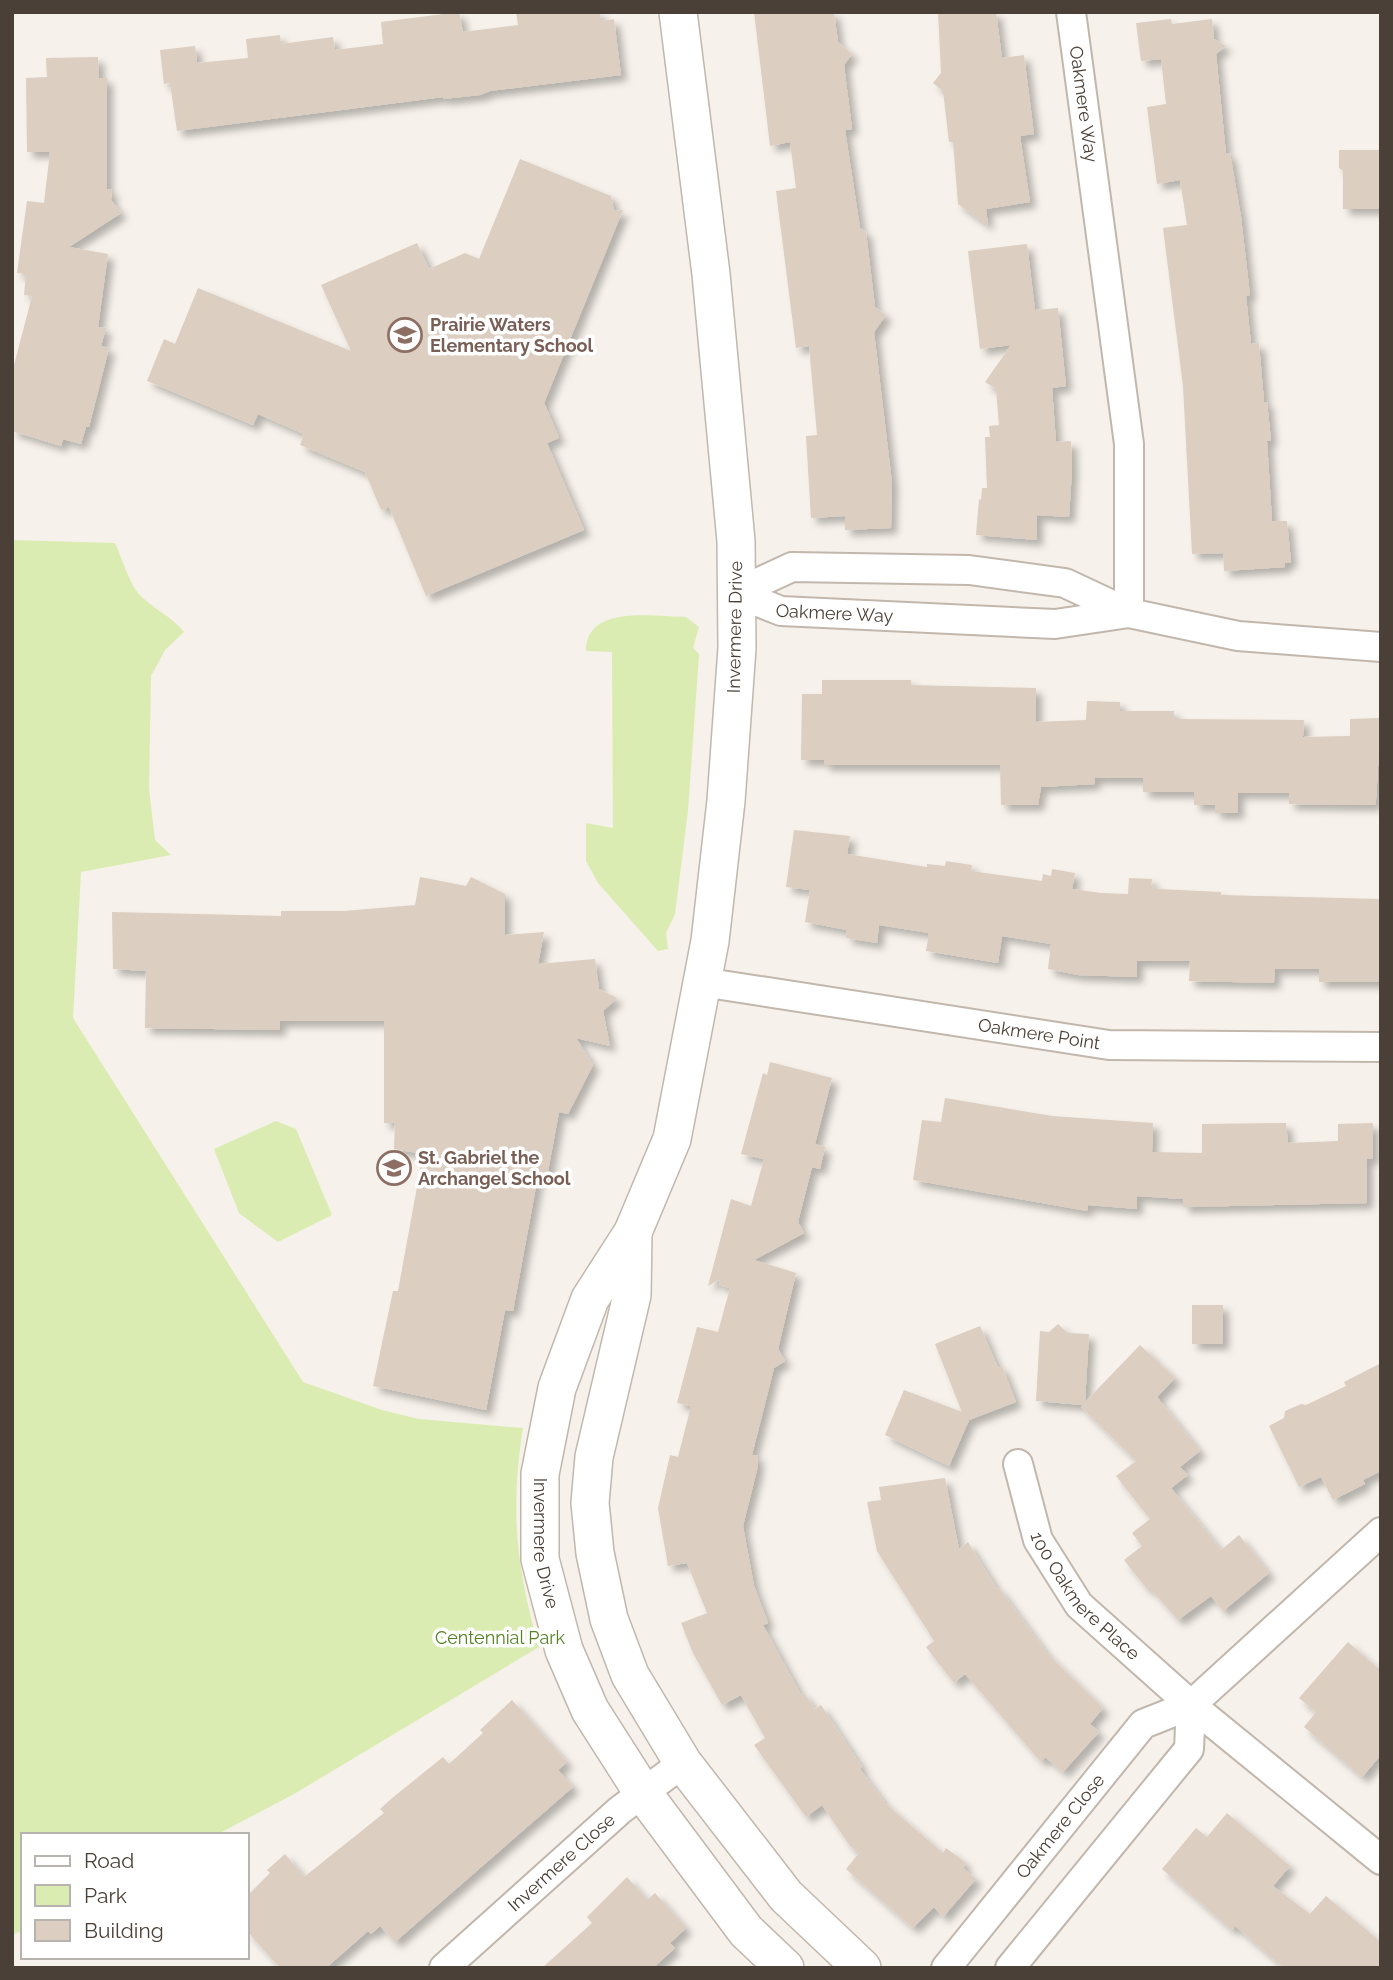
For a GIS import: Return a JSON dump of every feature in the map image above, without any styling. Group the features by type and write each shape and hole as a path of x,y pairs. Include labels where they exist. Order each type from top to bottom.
{"street":[{"name":"Invermere Drive","path":"678,12 712,274 736,541 737,648 726,801 702,982 672,1139 633,1232 590,1299 557,1388 540,1474 540,1559 564,1650 590,1710 643,1793 747,1931 785,1968"},
{"name":"Oakmere Way","path":"1071,12 1129,444 1129,613"},
{"name":"Oakmere Way","path":"736,593 792,568 969,570 1065,583 1129,613 1238,636 1381,647"},
{"name":"Oakmere Way","path":"736,593 782,611 1055,625 1129,613"},
{"name":"Oakmere Point","path":"702,982 1109,1045 1381,1048"},
{"name":"Invermere Drive","path":"633,1232 632,1295 594,1457 590,1503 595,1553 609,1619 630,1675 683,1763 786,1896 862,1968"},
{"name":"100 Oakmere Place","path":"1018,1464 1038,1540 1079,1605 1191,1705"},
{"name":"Oakmere Close","path":"946,1968 1143,1724 1191,1705 1381,1532"},
{"path":"1191,1705 1381,1860"},
{"path":"1010,1968 1189,1749 1191,1705"},
{"name":"Invermere Close","path":"443,1968 643,1793 683,1763"}],"green space":[{"name":"Centennial Park","path":"12,540 115,543 134,588 149,604 174,621 184,632 165,650 151,676 149,788 155,840 171,855 81,872 73,1018 303,1382 382,1410 419,1419 523,1428 517,1486 517,1539 525,1591 539,1647 294,1794 220,1833 21,1833 21,1931 12,1935"},
{"path":"641,615 686,617 699,627 693,648 699,654 688,811 675,914 666,933 668,949 658,951 598,883 586,861 586,823 613,828 612,652 586,651 589,636 597,626 609,620"},
{"path":"276,1121 296,1129 332,1215 278,1242 239,1213 214,1149"}],"building":[{"path":"459,12 463,32 518,25 516,12 600,12 601,21 614,19 621,75 490,91 480,95 443,97 177,131 170,83 164,84 160,50 195,46 197,63 248,58 246,39 280,35 281,44 333,37 335,50 383,44 381,22"},
{"path":"754,12 834,12 838,42 852,54 844,65 852,129 845,130 860,228 866,232 875,307 886,315 874,332 892,483 891,528 845,530 845,516 811,518 806,436 817,435 809,346 796,348 776,191 796,188 790,142 770,146"},
{"path":"938,12 996,12 1002,58 1024,55 1034,134 1020,136 1030,202 986,209 988,225 958,204 953,142 949,142 943,91 933,83 941,73"},
{"path":"1171,19 1172,24 1212,19 1214,39 1226,46 1216,54 1226,154 1230,153 1241,217 1250,295 1246,296 1251,344 1259,343 1264,402 1267,402 1271,441 1267,441 1272,521 1287,521 1291,562 1285,563 1285,567 1224,571 1223,553 1192,554 1183,386 1163,228 1187,225 1180,180 1157,184 1147,107 1166,104 1161,59 1141,61 1136,23"},
{"path":"98,57 99,78 107,78 107,189 112,190 111,200 121,213 69,247 108,254 98,327 106,328 101,346 109,348 89,427 86,427 81,444 63,439 61,446 12,431 12,373 32,296 24,295 26,274 17,273 27,201 44,203 50,152 27,152 26,78 47,77 46,58"},
{"path":"1339,150 1381,150 1381,209 1343,209 1343,171 1339,168"},
{"path":"520,159 611,196 614,211 623,210 544,403 559,438 547,443 584,530 426,596 389,507 381,510 365,472 300,445 304,434 258,414 253,425 147,381 164,339 175,344 198,288 351,351 321,285 417,243 429,269 465,253 479,259"},
{"path":"1027,244 1035,310 1058,308 1066,386 1052,388 1056,442 1071,441 1072,470 1069,517 1037,515 1037,540 976,535 979,499 981,500 982,488 987,488 985,437 990,437 989,426 999,425 996,389 985,382 1011,345 980,349 968,251"},
{"path":"822,680 911,680 911,685 1036,688 1036,722 1086,720 1087,701 1120,702 1120,711 1174,711 1174,719 1304,720 1303,737 1350,736 1350,719 1381,718 1375,805 1289,804 1289,793 1238,793 1238,813 1215,813 1215,805 1194,805 1194,792 1143,792 1143,778 1094,778 1095,784 1041,787 1038,805 1001,805 1000,765 824,765 824,760 801,760 802,694 822,694"},
{"path":"794,830 850,836 847,854 927,867 927,864 945,866 946,861 972,865 971,871 1042,881 1043,874 1051,876 1052,869 1075,873 1072,889 1101,893 1128,894 1129,878 1152,879 1151,886 1159,889 1221,892 1221,895 1381,899 1381,982 1319,982 1319,969 1275,969 1274,983 1189,981 1190,961 1137,961 1137,977 1078,975 1048,969 1051,944 1002,936 998,963 926,951 929,933 879,925 877,943 846,938 847,930 805,922 810,890 786,887"},
{"path":"420,877 466,886 471,877 505,894 505,935 544,932 538,964 595,959 599,989 617,998 603,1011 610,1046 576,1038 593,1065 568,1114 559,1112 547,1177 538,1176 513,1311 505,1310 486,1410 373,1386 393,1291 398,1291 423,1154 394,1149 395,1123 384,1123 384,1021 280,1021 280,1030 145,1028 146,971 113,969 112,912 281,916 281,911 344,911 415,905"},
{"path":"770,1062 832,1078 815,1144 825,1147 820,1169 812,1167 798,1222 804,1233 754,1260 796,1273 778,1349 785,1361 774,1368 752,1455 758,1456 757,1470 743,1526 754,1586 768,1623 763,1625 801,1695 804,1693 815,1709 821,1705 862,1767 860,1769 885,1803 943,1853 946,1848 966,1863 963,1868 976,1879 943,1917 934,1907 913,1928 846,1869 859,1853 850,1846 822,1805 806,1817 754,1745 765,1738 741,1695 722,1705 693,1653 681,1623 707,1613 687,1563 668,1566 658,1508 670,1455 678,1457 691,1406 677,1403 697,1327 718,1332 730,1288 719,1285 720,1279 708,1286 731,1199 751,1206 764,1159 741,1154 763,1073 767,1075"},
{"path":"945,1098 1052,1116 1153,1123 1152,1152 1202,1153 1202,1124 1286,1123 1288,1143 1338,1141 1338,1124 1373,1123 1373,1159 1367,1159 1367,1203 1183,1207 1183,1199 1137,1196 1137,1209 1088,1205 1087,1211 913,1180 922,1120 941,1122"},
{"path":"1192,1305 1223,1305 1223,1344 1192,1344"},
{"path":"1058,1324 1068,1333 1089,1334 1085,1402 1140,1345 1175,1378 1157,1397 1200,1451 1180,1467 1188,1475 1171,1488 1221,1550 1239,1535 1269,1573 1223,1611 1211,1596 1178,1620 1149,1587 1147,1589 1124,1560 1142,1546 1132,1533 1150,1519 1116,1476 1136,1461 1081,1407 1083,1405 1036,1401 1040,1331 1049,1332"},
{"path":"980,1326 998,1368 1002,1366 1016,1402 969,1420 949,1466 885,1435 904,1390 962,1412 935,1344"},
{"path":"1381,1363 1381,1471 1363,1480 1365,1484 1333,1500 1321,1477 1299,1487 1269,1426 1284,1418 1285,1411 1301,1404 1306,1405 1346,1386 1344,1382"},
{"path":"945,1478 959,1549 968,1542 997,1589 999,1588 1046,1652 1103,1708 1090,1724 1099,1732 1063,1772 1045,1757 1041,1762 965,1674 954,1683 926,1647 934,1641 877,1551 867,1502 881,1500 879,1487"},
{"path":"1348,1642 1381,1671 1381,1755 1362,1777 1304,1727 1316,1712 1299,1698"},
{"path":"512,1700 567,1762 558,1770 573,1787 395,1942 380,1926 371,1934 368,1931 326,1968 280,1968 248,1932 248,1895 270,1873 267,1870 285,1854 304,1877 384,1813 380,1809 443,1757 449,1764 483,1733 480,1730"},
{"path":"1227,1813 1290,1866 1273,1886 1310,1914 1326,1896 1381,1942 1381,1968 1284,1968 1235,1926 1232,1930 1162,1869 1196,1828 1207,1837"},
{"path":"627,1877 647,1900 655,1893 686,1928 670,1943 675,1948 653,1968 542,1968 592,1923 587,1917"}],"place":[{"name":"Prairie Waters Elementary School","path":"405,335"},
{"name":"St. Gabriel the Archangel School","path":"394,1168"}]}
